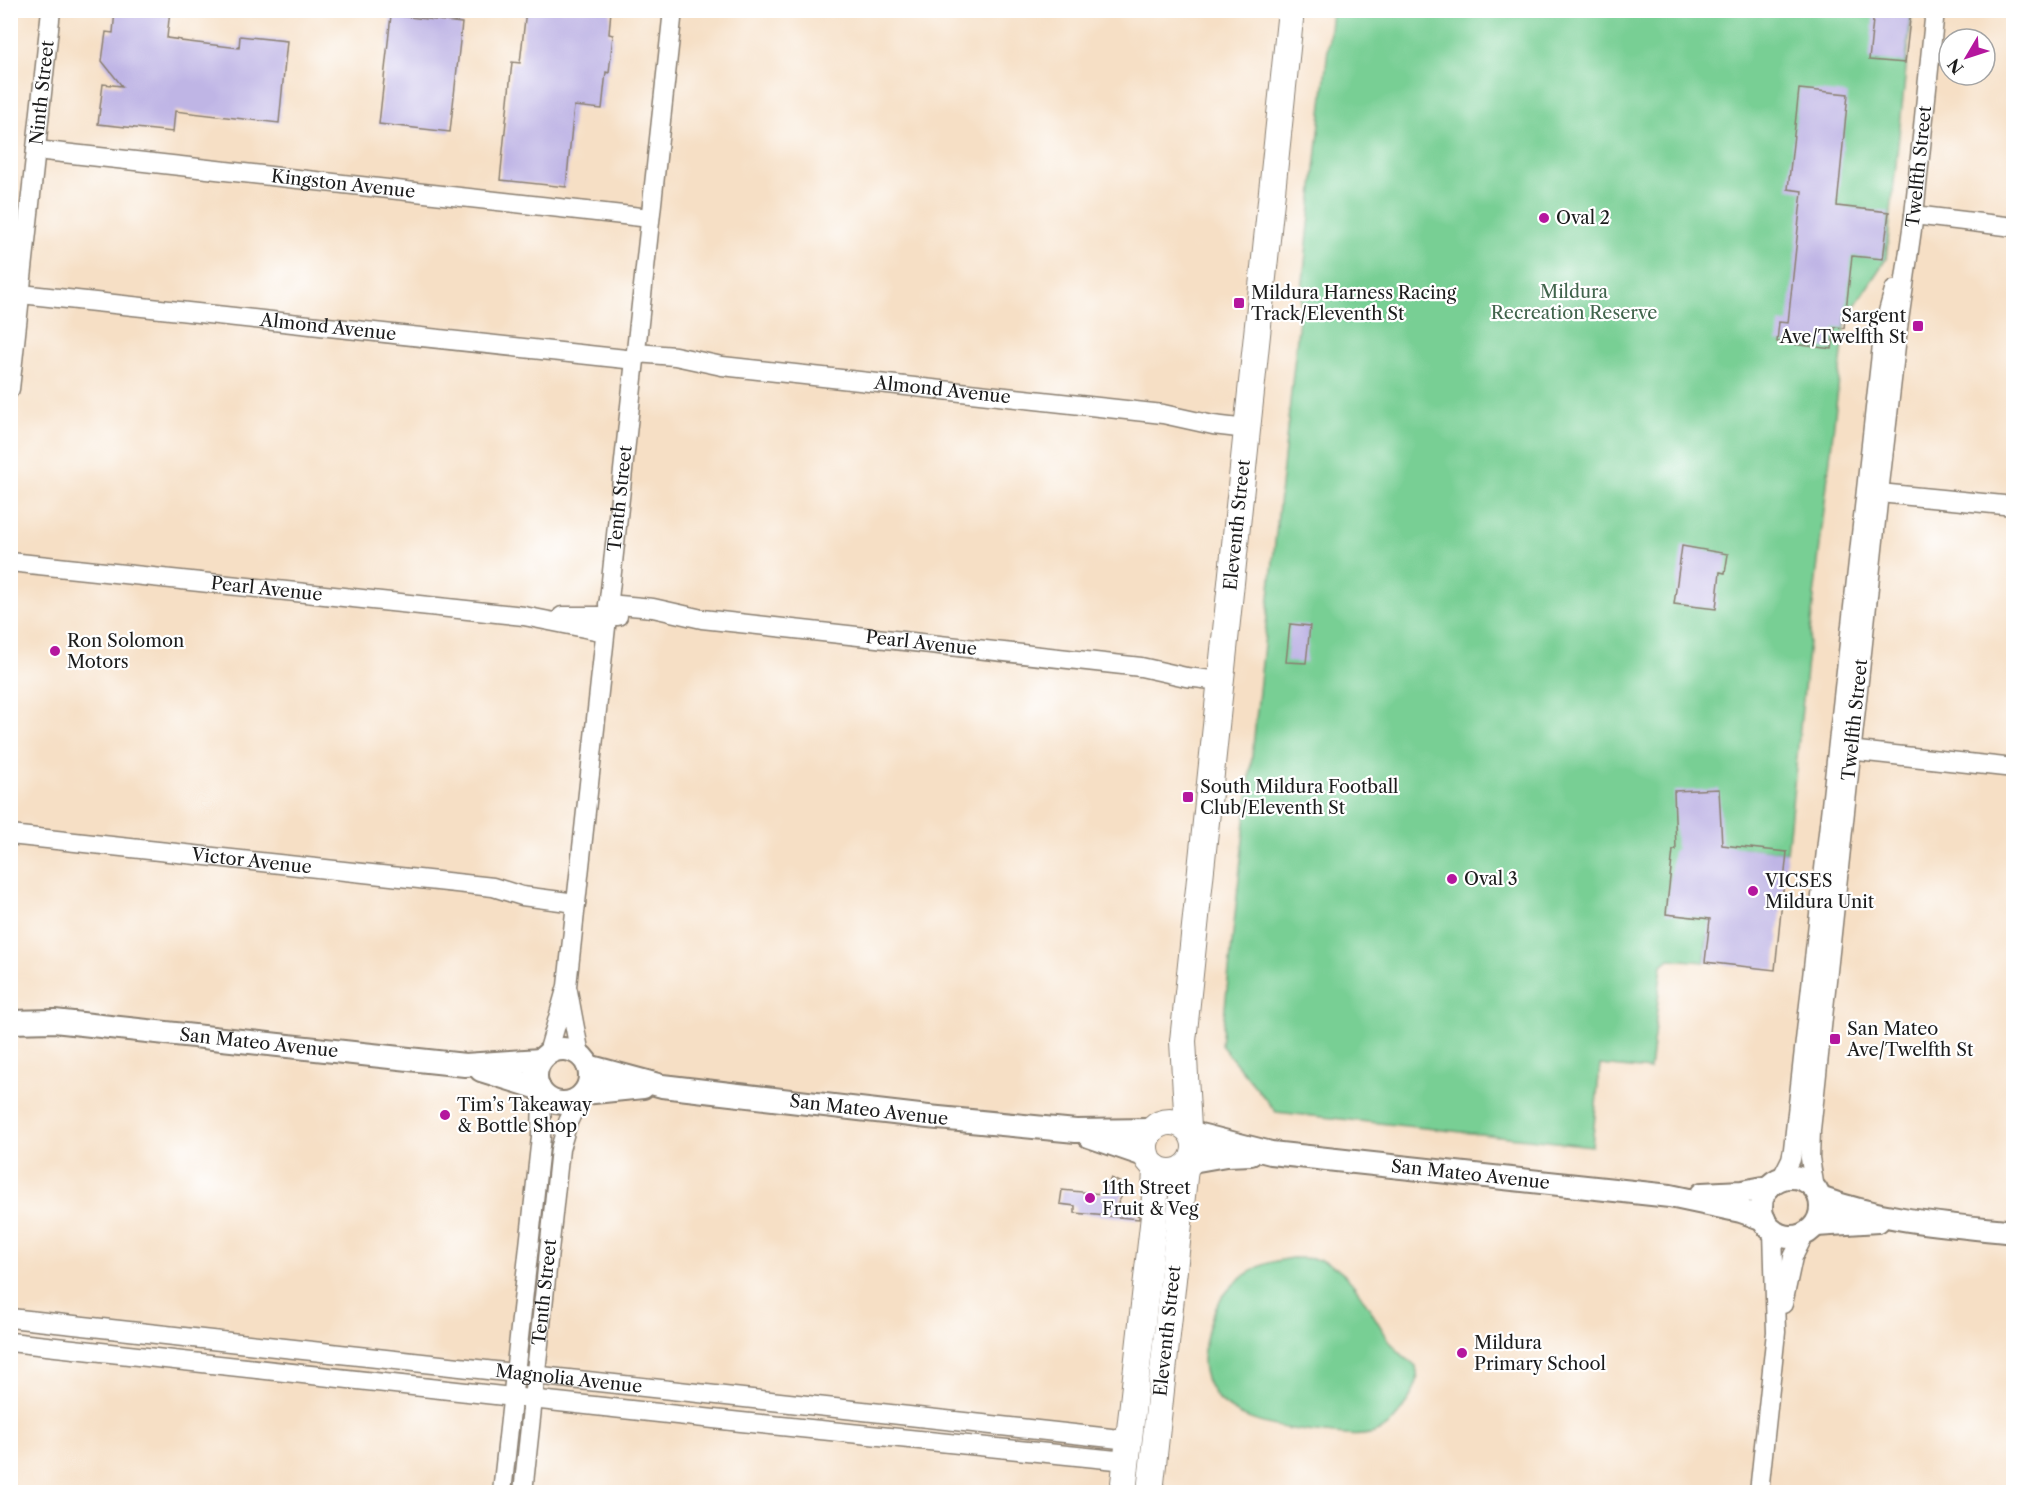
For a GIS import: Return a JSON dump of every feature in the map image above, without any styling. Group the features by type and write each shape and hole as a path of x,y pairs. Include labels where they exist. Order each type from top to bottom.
{"main road":[{"name":"Eleventh Street","path":"1190,1130 1183,1041 1292,10"},
{"name":"Eleventh Street","path":"1155,1127 1183,1041"},
{"path":"1174,1121 1190,1130 1196,1147 1188,1164 1171,1172 1152,1162 1145,1143 1155,1127 1174,1121"},
{"name":"Eleventh Street","path":"1123,1492 1154,1216 1152,1162"},
{"name":"Eleventh Street","path":"1150,1492 1188,1164"},
{"path":"1128,1451 1155,1453"}],"street":[{"name":"Ninth Street","path":"10,388 51,10"},
{"name":"Tenth Street","path":"545,1057 567,986 673,10"},
{"name":"Twelfth Street","path":"1775,1183 1791,1159 1793,1149 1844,750 1872,493 1886,319 1894,289 1910,251 1935,10"},
{"name":"Kingston Avenue","path":"36,150 650,218"},
{"path":"1914,215 2013,227"},
{"name":"Almond Avenue","path":"21,294 635,359 675,356 722,366 1164,414 1213,425 1248,424"},
{"path":"1872,493 2013,506"},
{"name":"Pearl Avenue","path":"10,562 524,616 702,619 1142,667 1186,677 1221,675"},
{"name":"Twelfth Street","path":"1817,1193 1810,1158 1811,1130 1844,750"},
{"path":"1844,750 2013,768"},
{"name":"Victor Avenue","path":"10,835 493,887 522,896 576,897"},
{"name":"Tenth Street","path":"567,986 584,1060"},
{"name":"San Mateo Avenue","path":"10,1009 54,1021"},
{"name":"San Mateo Avenue","path":"10,1022 54,1021 465,1065 545,1057"},
{"path":"564,1049 584,1060 590,1075 589,1084 582,1095 565,1103 548,1098 540,1090 536,1074 545,1057 564,1049"},
{"name":"San Mateo Avenue","path":"584,1060 662,1086 928,1117 1076,1131 1155,1127"},
{"name":"San Mateo Avenue","path":"465,1065 540,1090"},
{"name":"San Mateo Avenue","path":"582,1095 662,1086"},
{"name":"Tenth Street","path":"502,1492 541,1137 540,1090"},
{"name":"Tenth Street","path":"523,1492 560,1149 568,1122 582,1095"},
{"name":"San Mateo Avenue","path":"1190,1130 1270,1153"},
{"name":"San Mateo Avenue","path":"1076,1131 1152,1162"},
{"name":"San Mateo Avenue","path":"1188,1164 1226,1155 1270,1153 1670,1196 1741,1211 1769,1225"},
{"path":"1776,1332 1769,1225 1762,1202 1775,1183 1791,1177 1800,1178 1808,1182 1817,1193 1843,1207 1901,1219 2013,1232"},
{"name":"San Mateo Avenue","path":"1670,1196 1742,1192 1775,1183"},
{"path":"1759,1492 1776,1332 1793,1257 1821,1208 1817,1193"},
{"path":"1769,1225 1788,1237 1810,1230 1901,1219"},
{"name":"Magnolia Avenue","path":"10,1318 1019,1428 1128,1451"},
{"path":"52,1347 54,1323"},
{"path":"104,1353 108,1330"},
{"path":"160,1360 163,1336"},
{"path":"213,1365 215,1341"},
{"name":"Magnolia Avenue","path":"10,1342 160,1360 1016,1450 1128,1451"},
{"path":"266,1371 269,1347"},
{"path":"324,1377 326,1353"},
{"path":"373,1382 375,1358"},
{"path":"430,1388 433,1364"},
{"path":"614,1407 617,1384"},
{"path":"666,1413 669,1389"},
{"path":"723,1420 725,1396"},
{"path":"775,1425 779,1402"},
{"path":"857,1433 859,1411"},
{"path":"935,1441 937,1419"},
{"path":"1016,1450 1019,1428"}],"green space":[{"name":"Mildura Recreation Reserve","path":"1332,11 1912,11 1886,259 1846,319 1787,852 1744,848 1721,917 1707,938 1705,962 1669,959 1662,965 1650,1070 1600,1065 1592,1146 1276,1112 1221,1045"},
{"path":"1292,1258 1320,1260 1332,1265 1343,1274 1362,1296 1392,1344 1416,1367 1417,1379 1412,1393 1399,1414 1383,1429 1367,1434 1350,1435 1266,1424 1233,1411 1220,1401 1210,1388 1204,1371 1203,1354 1212,1316 1222,1298 1243,1276 1268,1263"}],"building":[{"path":"115,10 170,10 167,38 181,41 239,48 240,36 287,41 279,123 175,111 173,132 98,124 103,84 122,86 102,61 106,32 113,33"},
{"path":"526,10 611,10 609,34 613,35 602,109 574,106 566,187 500,180 512,62 520,63"},
{"path":"1874,10 1911,10 1905,63 1869,60"},
{"path":"391,15 462,23 450,132 379,124"},
{"path":"1799,89 1848,94 1837,206 1889,212 1883,259 1852,256 1844,328 1835,327 1832,349 1777,342 1779,322 1788,323 1802,191 1788,189"},
{"path":"1682,546 1728,554 1725,573 1720,572 1716,609 1674,604"},
{"path":"1290,624 1310,626 1306,663 1286,662"},
{"path":"1719,789 1722,845 1787,852 1775,970 1705,962 1710,919 1666,914 1673,850 1676,850 1674,791"},
{"name":"11th Street Fruit & Veg","path":"1111,1178 1127,1186 1118,1203 1139,1216 1139,1219 1075,1213 1075,1206 1060,1204 1062,1190 1102,1194"}],"place":[{"name":"Oval 2","path":"1544,218"},
{"name":"Mildura Harness Racing Track/Eleventh St","path":"1239,303"},
{"name":"Sargent Ave/Twelfth St","path":"1918,326"},
{"name":"Ron Solomon Motors","path":"55,651"},
{"name":"South Mildura Football Club/Eleventh St","path":"1188,797"},
{"name":"Oval 3","path":"1452,879"},
{"name":"VICSES Mildura Unit","path":"1753,891"},
{"name":"San Mateo Ave/Twelfth St","path":"1835,1039"},
{"name":"Tim’s Takeaway & Bottle Shop","path":"445,1115"},
{"name":"11th Street Fruit & Veg","path":"1090,1198"},
{"name":"Mildura Primary School","path":"1462,1353"}]}
